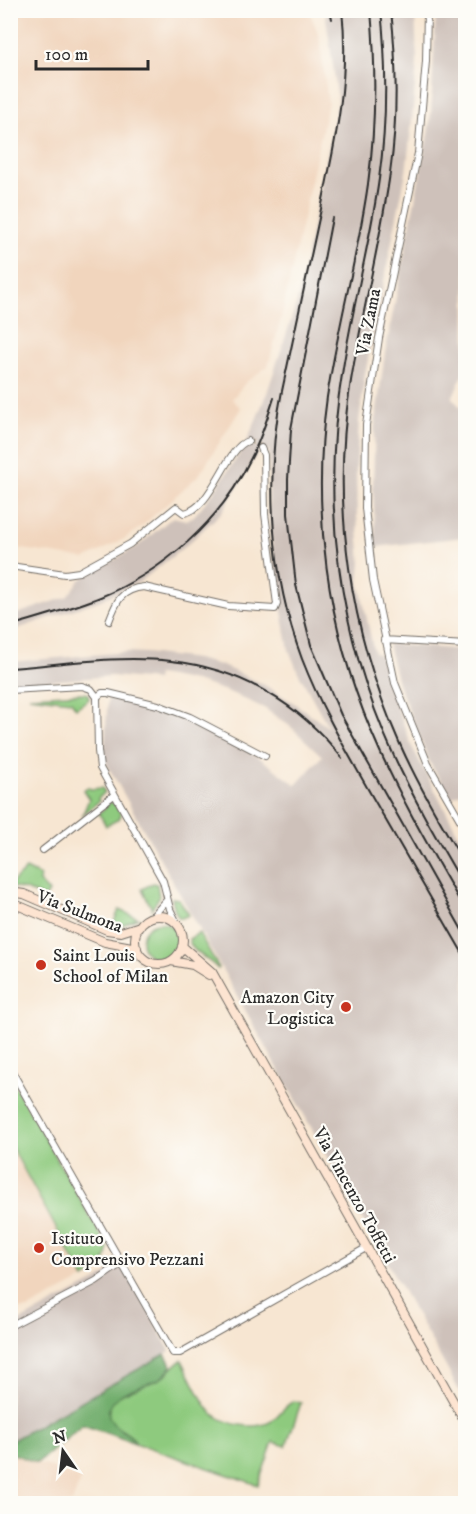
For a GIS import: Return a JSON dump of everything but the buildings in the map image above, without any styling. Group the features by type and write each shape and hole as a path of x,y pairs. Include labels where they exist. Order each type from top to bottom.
{"street":[{"name":"Via Zama","path":"427,10 426,61 418,153 379,338 366,425 366,508 373,580 395,683 428,764 465,830"},
{"path":"10,566 76,573 115,554 176,507 184,513 191,512 211,489 238,446 248,441"},
{"path":"110,621 120,597 131,589 144,587 228,606 275,609 277,604 264,514 264,455 261,448"},
{"path":"384,640 465,645"},
{"path":"10,690 82,686 91,689 97,697 99,761 103,775 163,881 167,900 182,934 182,946 171,961"},
{"path":"97,697 102,693 108,693 168,709 202,722 266,756"},
{"path":"43,850 114,795"},
{"name":"Via Sulmona","path":"10,892 24,894 107,930 121,932 134,930 141,926"},
{"path":"137,948 136,938 141,926 167,900"},
{"name":"Via Sulmona","path":"10,902 105,942 137,948"},
{"path":"151,918 164,917 178,926"},
{"name":"Via Vincenzo Toffetti","path":"182,946 208,968 465,1424"},
{"name":"Via Vincenzo Toffetti","path":"137,948 143,957 151,962 161,964 171,961 199,968 216,982"},
{"path":"10,1068 171,1351 175,1354 366,1248"},
{"path":"10,1326 96,1281 122,1263"}],"shaded area":[{"path":"10,11 309,11 319,35 328,102 283,311 268,366 246,382 232,399 241,408 199,475 142,526 124,539 85,559 11,547"},
{"path":"325,11 415,11 417,62 406,172 365,374 359,422 356,471 361,563 359,582 374,652 381,656 412,747 465,847 465,1401 104,759 108,697 192,721 261,759 296,785 322,756 291,727 264,708 229,692 195,681 157,675 156,680 112,676 11,684 11,662 127,652 196,659 220,665 261,683 329,728 298,672 289,650 275,573 269,515 269,450 260,450 222,512 189,543 140,582 98,601 11,631 11,616 67,597 81,579 138,546 173,517 186,520 194,516 213,493 245,446 267,393 297,302 338,101"},
{"path":"436,11 465,11 466,368 452,398 465,412 465,537 376,547 373,487 375,424 385,353 428,134"},
{"path":"388,644 465,650 465,791 451,798 430,763 398,683"},
{"name":"Istituto Comprensivo Pezzani","path":"10,1146 84,1279 28,1309 15,1309 11,1306"},
{"path":"122,1263 170,1351 13,1440 10,1439 10,1326 96,1281"},
{"path":"11,1453 81,1478 72,1503 11,1504"}],"green space":[{"path":"88,694 89,699 76,708 71,701 29,696"},
{"path":"88,787 90,789 102,788 105,792 98,799 99,801 83,814 89,799 83,790"},
{"path":"111,802 115,804 121,815 119,819 106,826 99,813 107,806 106,804"},
{"path":"26,869 40,876 39,882 49,892 45,898 11,887 11,884"},
{"path":"153,883 157,884 159,897 152,909 142,889"},
{"path":"172,898 179,899 189,915 179,918"},
{"path":"119,910 138,918 123,925 113,924"},
{"path":"160,923 173,928 178,941 173,954 160,959 147,954 142,941 147,928"},
{"path":"199,933 218,969 190,944 189,939"},
{"path":"10,1078 108,1248 108,1254 101,1267 84,1279 11,1146"},
{"path":"165,1354 172,1366 165,1375 119,1396 109,1408 111,1421 135,1443 83,1425 37,1463 11,1453 11,1439 13,1440"},
{"path":"182,1360 208,1409 225,1421 256,1426 270,1422 291,1403 295,1401 301,1403 286,1446 273,1442 258,1485 135,1443 134,1439 114,1425 108,1415 109,1407 114,1400 122,1394 161,1378"}],"tunnel":[{"path":"248,441 256,443 261,448"}],"railway":[{"path":"330,10 332,19"},
{"path":"342,10 344,61 340,111 276,424 272,493 277,561 292,627 317,695 466,959"},
{"path":"371,10 374,54 373,141 359,237 327,397 322,440 322,525 334,610 356,693 404,802 466,912"},
{"path":"381,10 385,95 384,137 371,227 347,344 336,418 333,468 334,517 347,615 359,663 375,710 394,756 428,824 466,889"},
{"path":"391,10 396,92 393,153 350,387 343,477 344,523 357,613 382,700 414,774 466,866"},
{"path":"332,218 291,429 288,514 296,585 311,645 341,715 466,937"},
{"path":"10,626 77,606 122,587 145,574 188,542 224,503 238,481 258,444 274,398"},
{"path":"10,668 131,659 151,659 196,665 244,681 287,705 307,721 342,758"}],"place":[{"name":"Saint Louis School of Milan","path":"41,965"},
{"name":"Amazon City Logistica","path":"346,1007"},
{"name":"Istituto Comprensivo Pezzani","path":"39,1248"}]}
